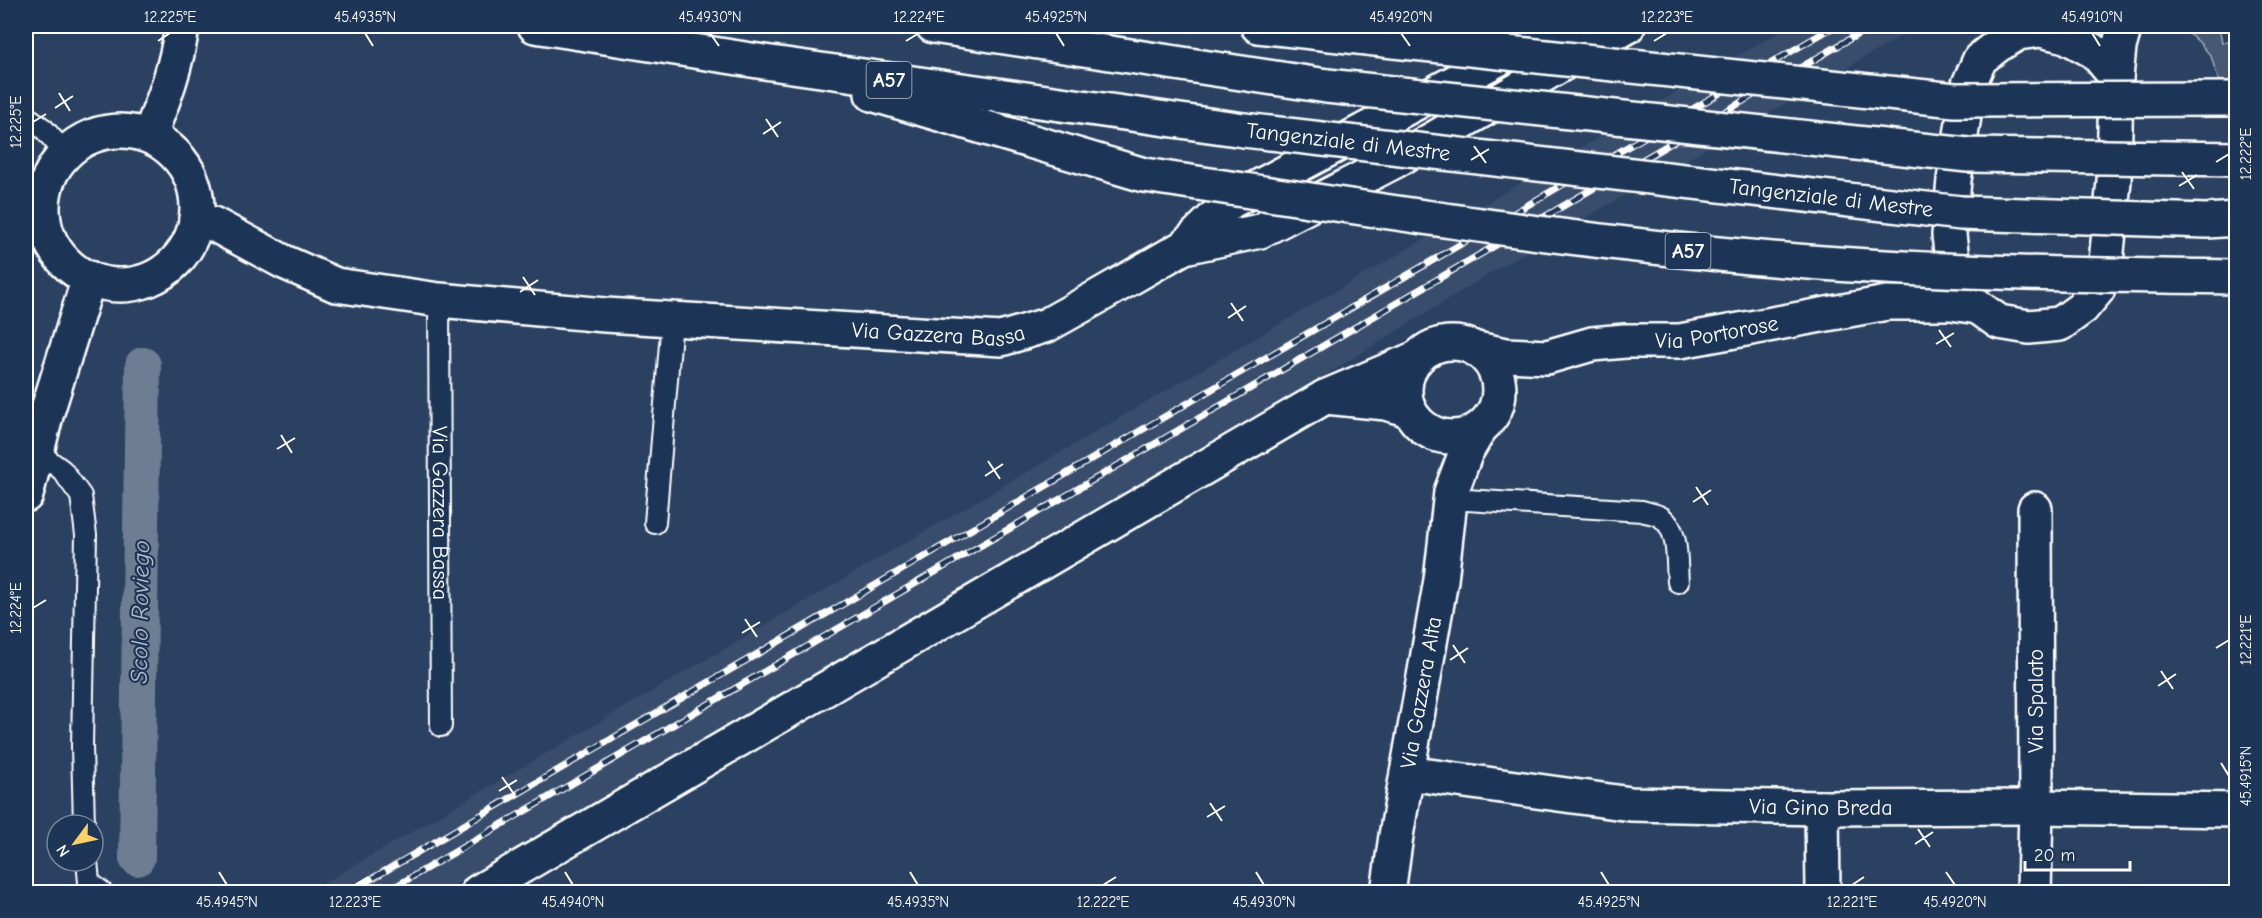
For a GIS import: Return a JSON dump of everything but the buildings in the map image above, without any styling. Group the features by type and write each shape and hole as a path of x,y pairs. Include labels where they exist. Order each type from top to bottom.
{"main road":[{"path":"149,136 163,106 180,45 182,26"},
{"name":"Tangenziale di Mestre","path":"535,26 764,62 1244,130 1961,213 2207,221 2236,219"},
{"path":"933,26 1327,86 1968,155 2236,159"},
{"path":"1258,26 1955,100 2236,99"},
{"name":"Via Gazzera Bassa","path":"196,219 213,224 284,262 336,285 439,300 672,320 1001,339 1047,326 1184,247 1230,202 1543,35 1568,26"},
{"name":"Via Gazzera Bassa","path":"1184,247 1260,231 1395,161 1628,26"},
{"path":"2116,78 2096,52 2066,36 2040,30 2022,29 1980,59 1969,84 1956,169 1949,236 1953,268 1965,293 1978,307 2000,322 2029,327 2060,324 2082,308 2098,289 2106,262 2114,181 2116,78 2119,47 2125,26"},
{"name":"A57","path":"764,62 1144,175 1600,241 1730,255 1847,265 2056,274 2236,277"},
{"path":"105,132 135,132 149,136 170,150 187,170 194,185 197,202 196,219 186,249 164,272 150,279 120,285 89,278 73,269 50,241 44,223 43,204 46,185 54,168 65,153 77,143 105,132"},
{"path":"1887,303 1927,266 1949,236"},
{"path":"26,495 36,451 89,278"},
{"name":"Via Portorose","path":"1476,349 1506,355 1547,357 1592,344 1624,340 1680,341 1887,303 1951,303 1978,307"},
{"path":"1325,397 1386,403 1416,419 1441,436 1461,437 1479,430 1488,422 1498,402 1499,381 1491,363 1476,349 1464,344 1445,343 1427,350 1409,369 1405,382 1405,396 1416,419 1451,495"},
{"name":"Via Portorose","path":"1498,402 1547,357"},
{"path":"478,892 1325,397 1417,358"},
{"name":"Via Gazzera Alta","path":"1388,892 1441,580 1451,495 1466,452 1479,430"},
{"name":"Via Spalato","path":"2034,892 2035,509"},
{"name":"Via Gino Breda","path":"1407,773 1631,804 1822,808 2036,807 2236,810"},
{"path":"1822,808 1823,892"}],"lane":[{"path":"1484,26 1500,58"},
{"path":"26,116 44,129 65,153"},
{"name":"Via Gazzera Bassa","path":"439,300 441,726"},
{"path":"655,523 672,320"},
{"path":"36,451 62,471 81,496 86,535 82,746 84,813"},
{"path":"1451,495 1642,511 1661,516 1672,528 1678,582"},
{"path":"88,873 89,882 102,892"}],"shaded area":[{"path":"1789,26 1919,26 1502,266 1039,552 442,892 309,892"},
{"path":"2178,26 2219,26 2222,43 2236,40 2236,82 2220,85 2211,56 2198,41"}],"waterway":[{"name":"Scolo Roviego","path":"137,858 143,365"}],"railway":[{"path":"349,892 1835,26"},
{"path":"386,892 1872,26"}]}
